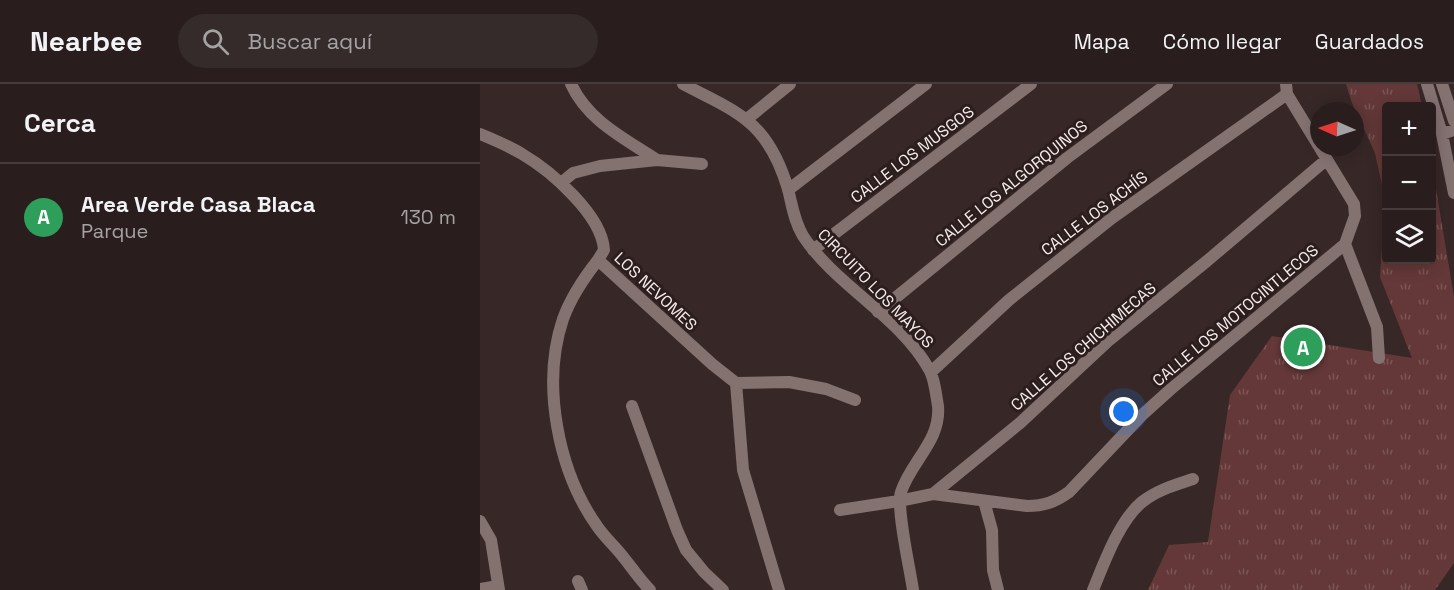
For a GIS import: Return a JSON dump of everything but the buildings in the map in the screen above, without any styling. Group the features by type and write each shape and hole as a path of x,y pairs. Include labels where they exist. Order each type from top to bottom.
{"street":[{"path":"571,84 583,107 595,118 657,160"},
{"name":"CIRCUITO LOS MAYOS","path":"683,84 747,119 772,151 788,190 798,225 813,250 904,337 931,372 938,409 937,425 930,444 905,481 899,501"},
{"path":"747,119 790,84"},
{"path":"788,190 926,84"},
{"name":"CALLE LOS MUSGOS","path":"813,250 1031,84"},
{"name":"CALLE LOS ALGORQUINOS","path":"878,312 1066,158 1167,84"},
{"path":"1427,84 1448,132 1454,193"},
{"path":"1442,84 1454,121"},
{"path":"1286,89 1354,204 1355,216 1345,244 1377,327 1378,358"},
{"name":"CALLE LOS ACHÍS","path":"931,372 1009,300 1112,218 1286,89"},
{"name":"LOS NEVOMES","path":"480,134 523,155 561,183 592,218 602,234 604,250 598,260 736,383"},
{"path":"561,183 573,173 585,169 657,160 702,164"},
{"name":"CALLE LOS CHICHIMECAS","path":"840,510 933,494 1020,423 1108,341 1326,160"},
{"name":"CALLE LOS MOTOCINTLECOS","path":"933,494 1027,506 1042,506 1056,501 1069,492 1142,415 1171,389 1345,244"},
{"path":"598,260 581,281 561,328 555,363 554,404 557,429 564,458 578,491 597,526 650,590"},
{"path":"779,590 744,477 736,383 789,382 826,389 855,400"},
{"path":"632,406 686,550 723,590"},
{"path":"1093,590 1117,537 1132,512 1151,496 1169,486 1193,479"},
{"path":"899,501 913,590"},
{"path":"984,501 992,530 993,570 998,590"},
{"path":"480,521 491,540 499,588 480,589"}],"green space":[{"path":"1346,84 1417,84 1421,102 1382,102 1382,185 1375,153 1364,129 1364,102 1352,102"},
{"path":"1436,189 1454,297 1454,563 1435,590 1148,590 1169,545 1208,542 1230,395 1272,336 1412,358 1380,277 1382,246 1382,264 1436,264"}],"place":[{"name":"Area Verde Casa Blaca","path":"1303,347"}]}
